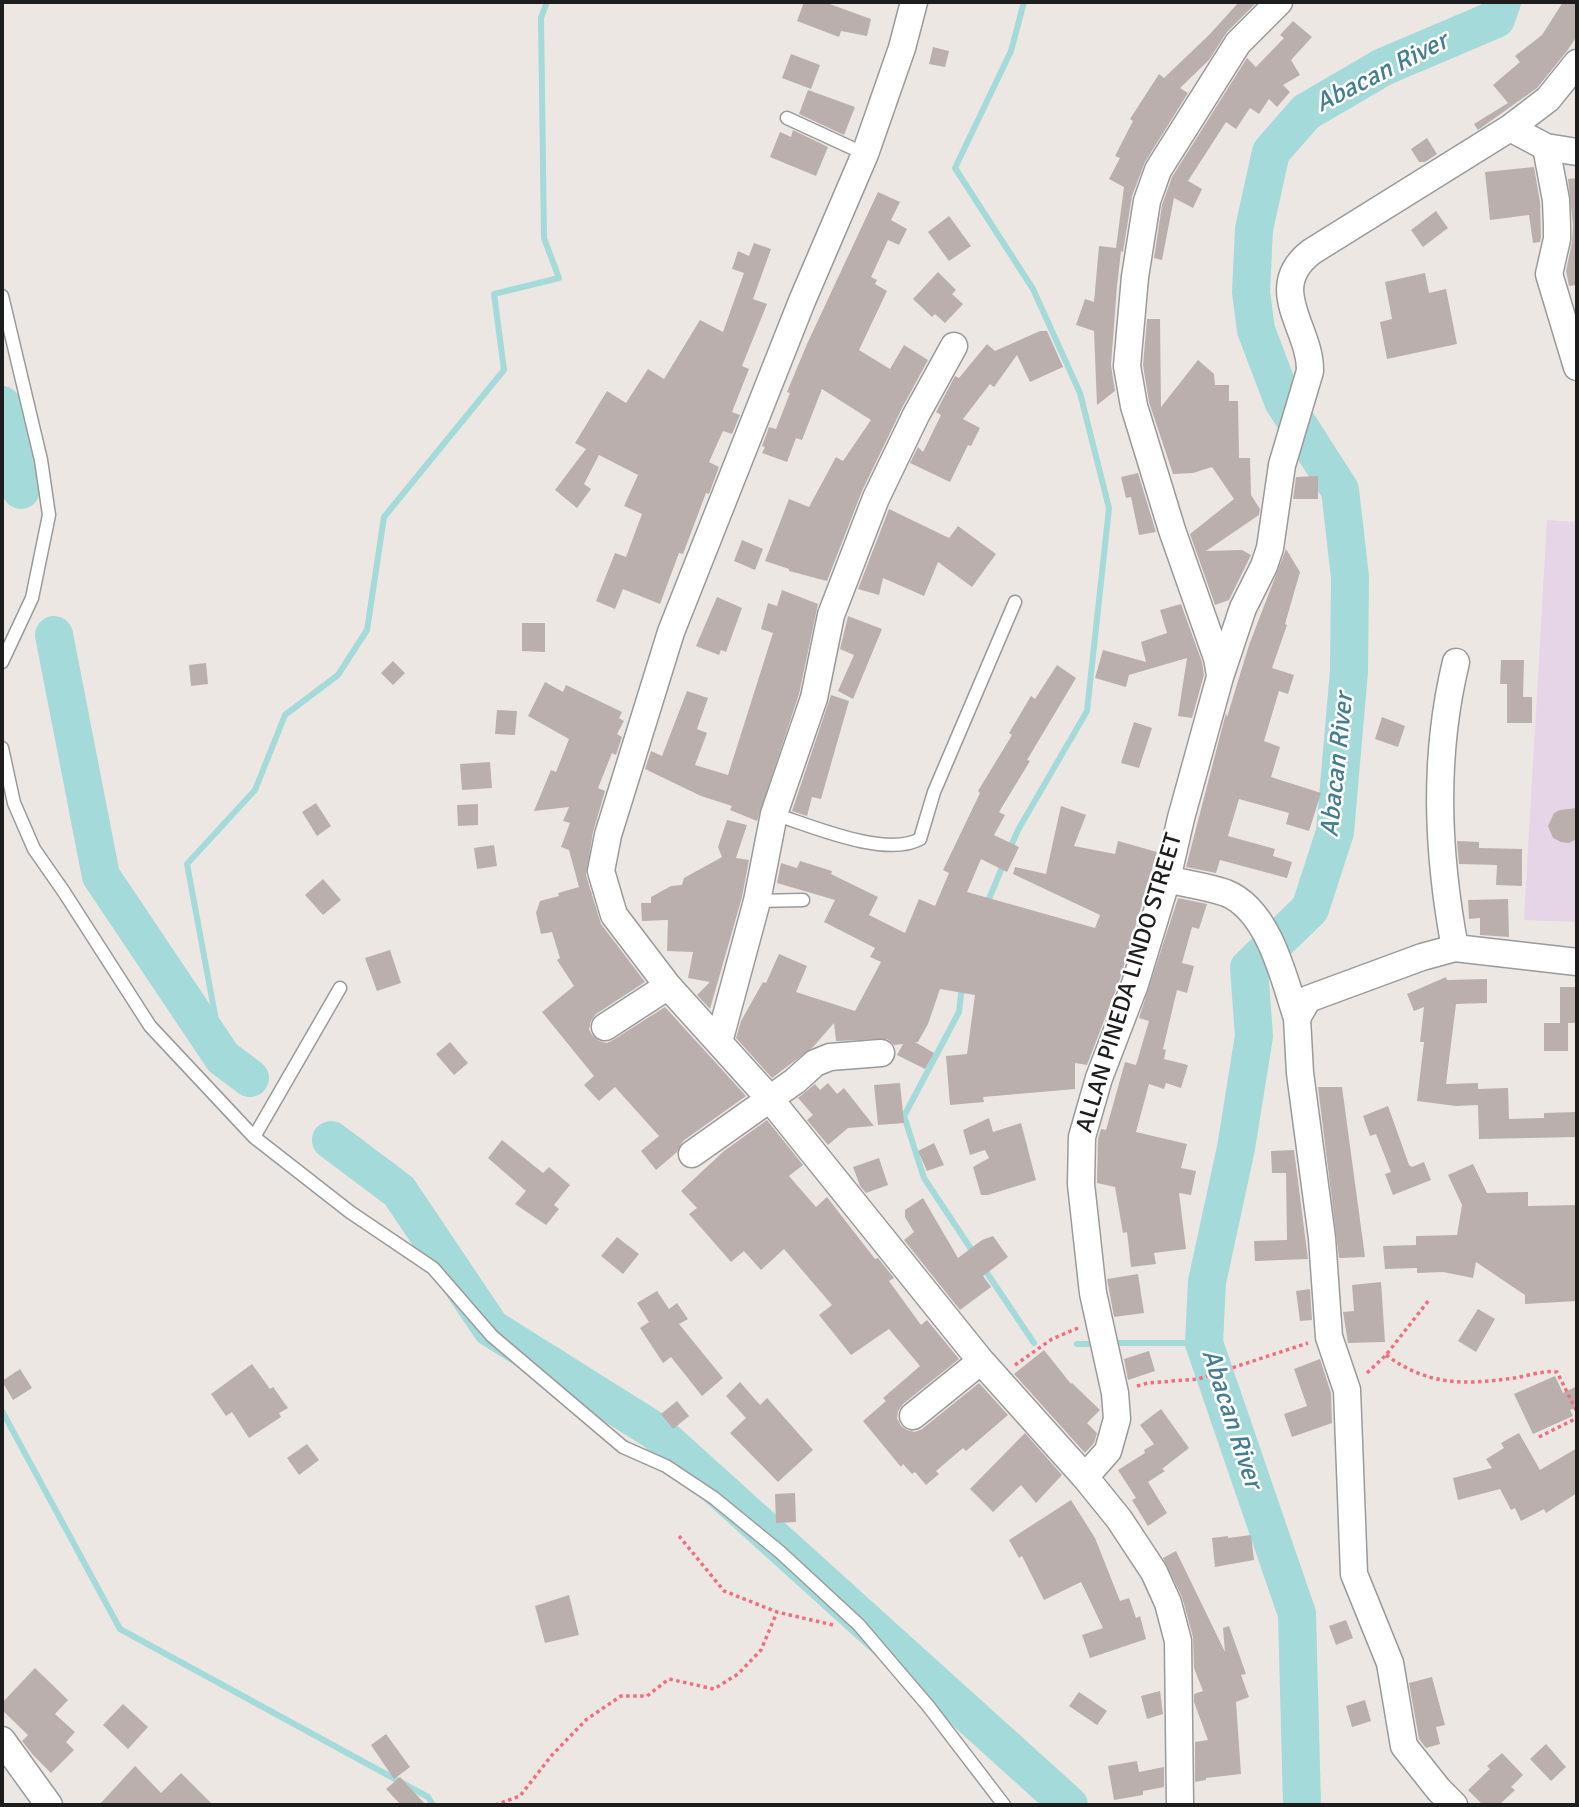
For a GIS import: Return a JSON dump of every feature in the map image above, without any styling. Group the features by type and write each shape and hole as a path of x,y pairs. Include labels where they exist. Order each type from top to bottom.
{"street":[{"path":"914,2 902,48 865,154 802,301 671,632 608,835 601,872 614,915 668,986 770,1099 989,1369 1085,1477 1119,1519 1154,1572 1168,1603 1178,1641 1179,1799"},
{"path":"1220,677 1217,658 1152,467 1127,366 1137,265 1147,201 1158,170 1238,43 1279,2"},
{"name":"ALLAN PINEDA LINDO STREET","path":"1085,1477 1108,1451 1117,1419 1115,1393 1098,1320 1081,1184 1082,1137 1099,1078 1135,984 1167,879 1220,677 1243,608 1265,566 1270,548 1286,450 1307,383 1310,358 1291,308 1290,281 1300,261 1510,128 1548,99 1577,63"},
{"path":"1510,128 1546,148 1577,152"},
{"path":"1546,148 1556,200 1557,226 1557,239 1549,274 1577,367"},
{"path":"719,1042 757,901 775,814 814,698 831,615 876,498 916,415 954,346"},
{"path":"1455,948 1447,905 1439,808 1440,757 1446,702 1456,662"},
{"path":"1167,879 1225,893 1247,908 1266,933 1297,1018 1300,1073 1322,1238 1323,1339 1348,1390 1354,1574 1391,1663 1404,1746 1454,1805"},
{"path":"1297,1018 1308,999 1422,957 1455,948 1577,962"},
{"path":"605,1027 668,986"},
{"path":"692,1154 770,1099 814,1063 830,1057 881,1053"},
{"path":"913,1416 989,1369"},
{"path":"2,1740 49,1805"}],"lane":[{"path":"787,118 865,154"},
{"path":"2,296 41,460 49,515 32,598 2,662"},
{"path":"775,814 881,845 909,845 920,839 934,792 1015,602"},
{"path":"2,748 14,803 34,849 150,1026 254,1137 350,1212 433,1268 492,1336 623,1447 666,1466 714,1498 780,1552 859,1625 929,1707 1004,1805"},
{"path":"757,901 803,900"},
{"path":"254,1137 340,988"}],"path":[{"path":"1348,1390 1387,1355 1429,1300"},
{"path":"989,1369 1052,1339"},
{"path":"1115,1393 1148,1383 1198,1379 1323,1339"},
{"path":"1387,1355 1418,1374 1451,1382 1484,1382 1557,1372 1577,1412"},
{"path":"1539,1437 1577,1418"},
{"path":"679,1536 724,1591 777,1612 846,1628 859,1625"},
{"path":"495,1805 520,1796 552,1755 587,1719 621,1696 647,1696 669,1679 714,1689 738,1674 761,1650 777,1612"}],"shaded area":[{"path":"1547,520 1577,522 1577,922 1524,920"}],"building":[{"path":"804,2 824,2 871,19 867,36 841,31 839,37 797,21"},
{"path":"1239,2 1257,2 1227,32 1209,60 1180,88 1188,93 1145,162 1132,196 1117,286 1111,365 1115,391 1097,405 1094,331 1076,325 1085,299 1094,302 1099,246 1116,248 1124,187 1109,179 1120,158 1115,156 1133,121 1130,119 1159,74 1164,78"},
{"path":"1563,2 1577,2 1577,36 1537,88 1478,130 1474,124 1508,103 1493,85 1520,62 1515,56 1542,35"},
{"path":"1293,21 1312,37 1291,60 1300,75 1283,85 1290,92 1277,107 1269,99 1259,114 1250,108 1236,129 1226,122 1188,181 1202,189 1193,208 1174,198 1162,260 1154,258 1162,205 1172,177 1247,58 1256,67 1284,38 1280,35"},
{"path":"933,47 949,51 945,67 929,64"},
{"path":"791,54 820,65 811,89 782,78"},
{"path":"808,90 855,107 844,135 799,114"},
{"path":"793,130 828,147 816,176 770,157 780,132 791,137"},
{"path":"1427,138 1437,154 1425,162 1419,162 1411,149"},
{"path":"1534,167 1540,202 1541,237 1540,242 1533,243 1529,215 1490,220 1485,172"},
{"path":"1577,178 1577,285 1569,286 1566,271 1573,225 1568,179"},
{"path":"878,192 900,202 891,220 907,229 899,245 888,240 871,277 877,280 875,284 887,291 859,350 890,369 904,345 928,360 862,491 827,581 789,571 765,561 789,499 809,507 836,457 843,461 871,420 822,389 802,440 796,438 787,462 762,453 765,447 762,446 769,427 776,429 790,393 787,392 807,344"},
{"path":"1436,211 1448,228 1423,247 1411,230"},
{"path":"949,216 971,246 949,261 928,232"},
{"path":"754,243 771,249 753,299 767,304 742,366 749,369 732,412 740,415 732,434 723,431 709,462 719,467 683,554 679,553 660,604 623,589 615,609 596,601 615,553 626,557 642,514 624,506 638,475 599,455 584,484 591,489 577,508 555,490 586,449 575,443 607,391 626,403 648,369 664,379 700,320 723,332 744,273 732,269 738,251 749,256"},
{"path":"938,272 956,290 952,294 963,304 945,323 935,314 932,317 913,299"},
{"path":"1425,273 1429,293 1446,289 1457,344 1387,359 1380,322 1392,319 1385,282"},
{"path":"1147,319 1160,319 1161,407 1198,360 1214,374 1215,385 1229,385 1229,401 1238,401 1239,458 1250,458 1251,495 1260,509 1259,515 1206,551 1242,550 1251,555 1229,600 1215,605 1190,534 1234,499 1212,467 1193,473 1173,474 1149,402 1143,365"},
{"path":"1040,331 1047,331 1063,367 1030,382 1017,355 994,387 990,384 963,419 980,428 971,446 968,445 950,482 910,463 918,447 923,452 941,415 936,412 955,376 959,378 987,344 995,351"},
{"path":"1138,473 1156,532 1139,535 1131,497 1126,498 1121,477"},
{"path":"1318,476 1318,499 1293,499 1296,477"},
{"path":"889,509 949,538 958,526 996,554 972,587 938,562 924,596 883,578 879,595 858,589"},
{"path":"742,540 763,549 755,570 734,561"},
{"path":"1286,549 1300,572 1285,624 1287,625 1272,668 1294,675 1288,694 1279,691 1264,741 1280,747 1271,777 1321,793 1309,831 1286,824 1289,813 1239,799 1228,836 1275,849 1273,856 1292,862 1287,878 1220,860 1216,873 1186,867 1226,713 1227,717 1249,645"},
{"path":"782,590 818,604 799,694 757,821 730,810 732,806 701,796 645,769 651,751 662,756 687,691 708,698 697,729 707,733 695,765 728,775 773,633 761,629 768,603 777,606"},
{"path":"717,597 742,608 726,652 721,650 719,655 696,646"},
{"path":"1181,604 1202,662 1204,675 1192,718 1178,716 1187,658 1129,675 1126,687 1095,678 1103,650 1146,662 1141,642 1167,633 1160,610"},
{"path":"848,616 882,629 853,699 838,691 854,655 840,649"},
{"path":"522,623 545,623 545,652 522,651"},
{"path":"1501,660 1524,660 1523,697 1532,697 1532,723 1507,723 1507,684 1500,684"},
{"path":"393,661 405,673 393,685 381,673"},
{"path":"206,663 208,684 191,686 189,665"},
{"path":"1057,665 1076,678 999,812 1005,815 994,835 1019,847 1007,872 981,859 967,892 1095,928 1100,915 1013,874 1015,867 1046,874 1061,806 1086,815 1074,846 1115,854 1118,841 1157,852 1120,979 1087,1065 1075,1063 1075,1089 983,1097 984,1102 950,1105 946,1056 967,1054 975,995 940,989 928,1024 918,1042 915,1042 934,1053 925,1069 897,1055 903,1044 894,1045 887,1039 836,1041 834,1023 813,1047 772,1078 736,1038 741,1021 763,982 766,983 779,954 807,966 796,992 855,1011 881,962 870,957 875,948 824,922 835,900 777,883 781,863 797,868 800,861 832,871 831,874 878,897 869,915 905,933 919,899 935,906 949,873 943,870 980,793 978,791 1012,735 1009,733 1031,696 1035,699"},
{"path":"545,682 563,692 566,685 622,712 619,718 624,721 617,734 622,737 616,755 612,753 598,788 605,791 593,832 586,875 601,924 645,982 596,1014 589,1029 599,1041 607,1043 665,1007 746,1096 683,1141 677,1152 656,1170 641,1151 659,1136 615,1087 599,1101 584,1085 594,1076 542,1012 574,986 557,960 560,958 552,932 541,934 536,913 540,901 579,887 569,850 561,847 570,823 563,821 569,807 534,811 551,770 556,772 569,739 528,716"},
{"path":"831,695 849,701 821,799 812,797 807,816 792,811"},
{"path":"497,710 517,711 515,735 495,734"},
{"path":"1382,717 1405,726 1398,747 1375,739"},
{"path":"1134,722 1152,728 1139,768 1121,763"},
{"path":"490,762 492,788 462,790 460,764"},
{"path":"316,803 331,826 317,836 302,812"},
{"path":"478,804 478,825 458,826 457,805"},
{"path":"1577,808 1577,839 1569,843 1553,838 1548,826 1554,813"},
{"path":"727,820 747,825 736,858 749,860 742,897 710,1009 697,995 710,982 688,978 693,952 667,951 668,920 642,921 641,903 651,903 651,897 671,886 682,885 684,878 722,857 718,847"},
{"path":"1457,841 1479,842 1479,848 1522,849 1522,886 1496,885 1497,865 1459,864"},
{"path":"494,845 497,866 477,869 474,848"},
{"path":"323,879 341,900 323,915 305,895"},
{"path":"1178,898 1207,904 1199,929 1192,927 1182,963 1194,966 1187,993 1177,990 1163,1049 1166,1050 1164,1059 1188,1065 1181,1088 1166,1083 1164,1089 1149,1084 1136,1132 1187,1144 1181,1168 1196,1171 1191,1195 1179,1193 1186,1249 1154,1253 1156,1264 1131,1267 1127,1232 1123,1233 1115,1187 1097,1183 1098,1139 1101,1129 1106,1130 1125,1062 1136,1065 1149,1021 1139,1018"},
{"path":"1508,899 1509,937 1480,935 1480,918 1469,919 1468,900"},
{"path":"390,950 401,983 377,991 365,958"},
{"path":"1446,977 1447,980 1487,979 1487,1003 1456,1004 1446,1084 1478,1083 1478,1089 1508,1088 1509,1119 1544,1118 1544,1113 1577,1112 1577,1137 1479,1139 1478,1105 1456,1106 1417,1101 1424,1042 1420,1042 1424,1007 1414,1011 1407,994"},
{"path":"1560,987 1577,987 1577,1023 1568,1023 1568,1051 1544,1051 1544,1023 1560,1023"},
{"path":"450,1042 468,1063 454,1075 436,1054"},
{"path":"828,1083 837,1094 844,1088 874,1126 848,1128 828,1145 807,1120 813,1115 798,1098 815,1084 820,1090"},
{"path":"900,1083 904,1123 878,1125 874,1085"},
{"path":"1318,1087 1342,1087 1365,1257 1339,1258"},
{"path":"1388,1106 1409,1165 1412,1167 1424,1162 1431,1180 1393,1195 1385,1174 1391,1172 1376,1134 1370,1136 1363,1116"},
{"path":"989,1118 993,1132 1021,1123 1036,1180 981,1195 973,1167 989,1158 985,1150 970,1155 963,1130"},
{"path":"767,1120 803,1165 789,1176 816,1207 827,1197 875,1259 878,1258 894,1278 889,1281 921,1325 927,1320 959,1359 903,1404 897,1418 901,1426 915,1432 922,1429 979,1383 1008,1415 966,1451 963,1448 936,1471 939,1474 926,1485 915,1472 912,1474 903,1464 901,1467 863,1421 886,1401 883,1398 920,1366 889,1329 851,1355 819,1315 832,1305 784,1249 761,1270 744,1251 731,1262 689,1214 697,1208 681,1191 724,1151"},
{"path":"502,1140 543,1173 549,1167 570,1185 554,1205 559,1209 546,1225 515,1204 526,1191 488,1158"},
{"path":"934,1143 944,1165 927,1171 918,1151"},
{"path":"1294,1150 1308,1259 1255,1261 1254,1241 1287,1240 1286,1173 1272,1173 1271,1151"},
{"path":"879,1158 888,1185 866,1193 860,1186 853,1167"},
{"path":"1473,1164 1487,1193 1528,1192 1528,1206 1577,1205 1577,1301 1525,1304 1525,1295 1476,1262 1473,1278 1443,1272 1417,1273 1417,1268 1385,1269 1383,1246 1416,1245 1416,1236 1457,1235 1462,1205 1448,1175"},
{"path":"923,1198 958,1258 982,1240 993,1236 1008,1257 983,1276 991,1287 960,1310 904,1240 914,1232 905,1217 905,1210"},
{"path":"617,1237 639,1254 623,1274 601,1256"},
{"path":"1138,1274 1144,1313 1114,1317 1107,1279"},
{"path":"1381,1282 1385,1342 1348,1343 1343,1312 1354,1311 1352,1285"},
{"path":"1310,1289 1312,1320 1300,1321 1296,1291"},
{"path":"657,1291 669,1309 677,1303 688,1319 679,1324 723,1378 702,1396 671,1357 663,1363 640,1328 649,1322 637,1303"},
{"path":"1478,1309 1495,1319 1476,1352 1458,1341"},
{"path":"1044,1350 1071,1384 1100,1410 1087,1423 1097,1433 1094,1443 1085,1453 1014,1374"},
{"path":"1149,1351 1155,1371 1128,1380 1124,1359"},
{"path":"1320,1359 1331,1393 1332,1423 1292,1437 1284,1414 1307,1406 1294,1369"},
{"path":"252,1364 288,1408 279,1413 281,1417 249,1438 232,1412 226,1416 211,1394"},
{"path":"20,1369 32,1388 13,1400 2,1381"},
{"path":"1555,1376 1563,1393 1577,1386 1577,1407 1570,1410 1573,1416 1533,1434 1514,1394"},
{"path":"740,1382 760,1405 767,1398 813,1450 778,1482 730,1433 746,1418 726,1396"},
{"path":"677,1401 689,1416 673,1429 661,1414"},
{"path":"1161,1409 1189,1448 1162,1469 1165,1471 1148,1482 1167,1513 1148,1526 1132,1500 1136,1498 1118,1470 1154,1444 1140,1425"},
{"path":"1025,1433 1062,1475 1036,1503 1021,1485 993,1512 970,1489"},
{"path":"1519,1433 1540,1470 1577,1448 1577,1493 1546,1513 1544,1509 1521,1521 1515,1508 1511,1510 1500,1489 1458,1500 1453,1478 1492,1468 1486,1459 1504,1448 1501,1443"},
{"path":"307,1444 319,1460 299,1475 287,1458"},
{"path":"795,1493 796,1522 776,1523 775,1494"},
{"path":"1071,1500 1095,1538 1120,1601 1129,1598 1136,1618 1140,1616 1146,1639 1090,1658 1082,1635 1103,1628 1081,1582 1044,1600 1022,1556 1019,1558 1009,1540"},
{"path":"1251,1535 1254,1560 1215,1567 1212,1538"},
{"path":"1176,1551 1225,1652 1223,1628 1229,1626 1246,1674 1241,1675 1249,1697 1236,1702 1241,1774 1195,1782 1195,1742 1208,1740 1194,1702 1194,1694 1203,1691 1194,1668 1193,1637 1182,1597 1163,1558"},
{"path":"569,1595 579,1635 545,1643 535,1606"},
{"path":"1346,1620 1353,1638 1336,1645 1329,1626"},
{"path":"35,1668 68,1700 55,1714 75,1732 66,1742 74,1750 51,1773 22,1741 28,1735 2,1710 2,1703"},
{"path":"1432,1677 1445,1725 1436,1727 1440,1744 1426,1748 1419,1739 1409,1683"},
{"path":"1160,1691 1163,1714 1147,1719 1141,1696"},
{"path":"1079,1692 1107,1711 1097,1725 1069,1706"},
{"path":"1365,1700 1371,1721 1352,1727 1346,1706"},
{"path":"123,1704 148,1727 128,1749 103,1725"},
{"path":"386,1734 410,1767 394,1779 371,1745"},
{"path":"1546,1744 1566,1767 1551,1781 1530,1759"},
{"path":"1502,1753 1523,1775 1511,1787 1515,1790 1499,1805 1483,1805 1468,1790 1490,1769 1487,1766"},
{"path":"1137,1761 1139,1772 1164,1767 1164,1787 1143,1791 1143,1795 1114,1800 1108,1766"},
{"path":"135,1766 161,1793 181,1773 213,1805 99,1805"},
{"path":"400,1777 426,1805 401,1805 386,1789"}],"waterway":[{"path":"223,1058 187,864 255,790 285,715 338,675 367,630 384,517 504,370 494,294 559,278 544,238 541,18 547,2"},
{"path":"1009,851 1018,830 1087,711 1109,508 1080,393 1033,289 955,168 1011,51 1024,2"},
{"name":"Abacan River","path":"1302,1805 1297,1614 1204,1343 1207,1282 1236,1148 1254,1036 1249,968 1310,909 1335,832 1349,671 1350,577 1340,490 1283,401 1256,330 1251,292 1254,229 1271,152 1306,112 1383,67 1496,19 1502,2"},
{"path":"2,405 21,490"},
{"path":"54,635 101,876 223,1058 250,1078"},
{"path":"986,906 1003,865"},
{"path":"962,986 959,1012 904,1116 924,1178 975,1255"},
{"path":"331,1140 399,1191 491,1328 655,1431 1069,1805"},
{"path":"983,1267 1034,1343"},
{"path":"1110,1343 1204,1343"},
{"path":"1077,1344 1096,1344"},
{"path":"2,1411 120,1629 428,1797 433,1805"}]}
